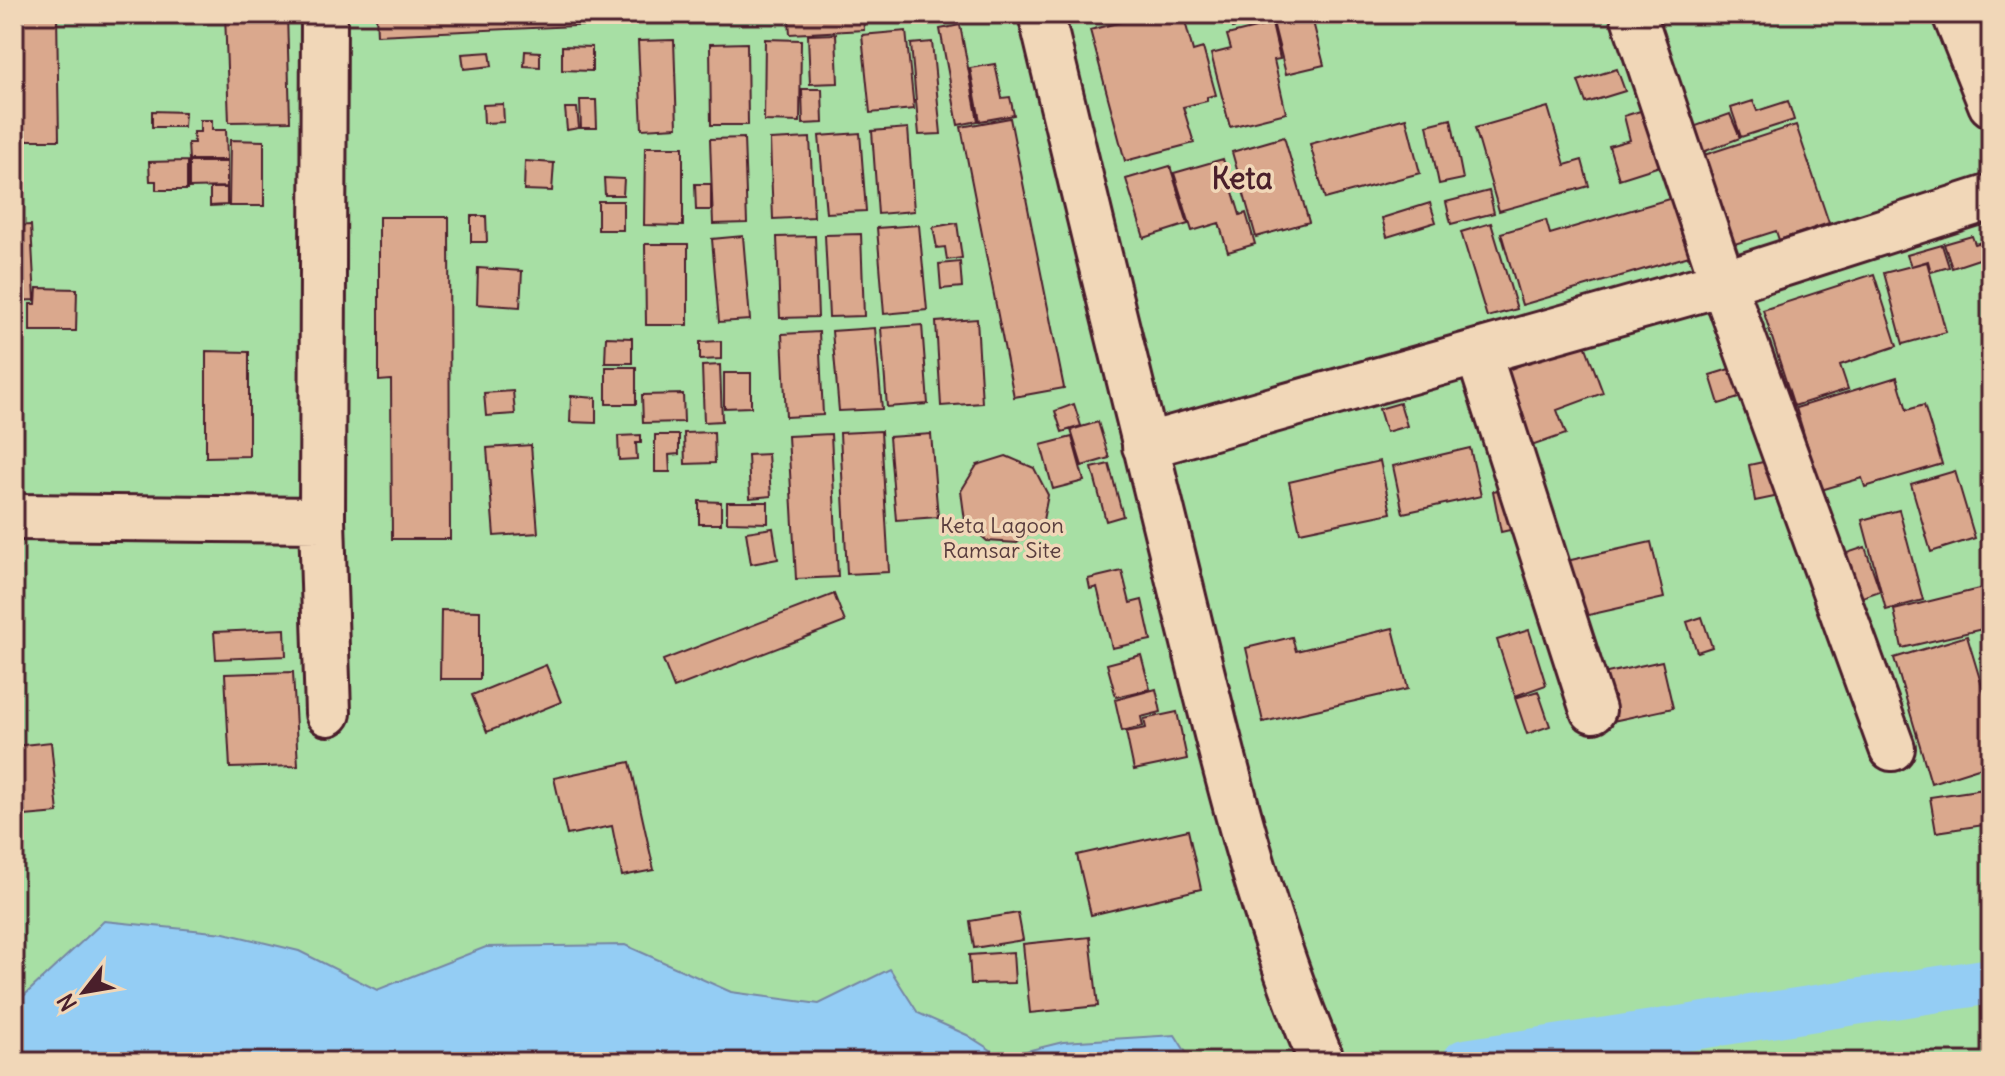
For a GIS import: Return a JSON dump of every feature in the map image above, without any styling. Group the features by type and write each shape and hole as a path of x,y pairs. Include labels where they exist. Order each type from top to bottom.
{"street":[{"path":"324,14 322,520 328,713"},
{"path":"1041,14 1219,745 1262,899 1297,1002 1322,1062"},
{"path":"1633,14 1723,283 1892,748"},
{"path":"1955,14 1991,104"},
{"path":"1145,446 1723,283 1991,197"},
{"path":"1478,352 1593,710"},
{"path":"14,517 322,520"}],"green space":[{"name":"Keta Lagoon Ramsar Site","path":"14,14 1991,14 1991,1062 14,1062"}],"water":[{"path":"104,921 224,933 299,951 377,990 486,947 625,945 731,992 819,1004 890,969 918,1013 967,1035 1002,1057 1063,1042 1175,1035 1192,1062 14,1062 14,1005"}],"building":[{"path":"14,14 57,14 59,140 14,140"},
{"path":"225,14 287,14 290,121 229,122"},
{"path":"376,14 793,14 794,16 377,35"},
{"path":"863,14 864,30 790,34 789,19"},
{"path":"1152,14 1183,14 1193,51 1203,48 1216,95 1207,97 1207,101 1183,107 1194,143 1125,161 1090,30"},
{"path":"1229,14 1292,14 1232,28"},
{"path":"1311,14 1324,65 1286,74 1273,22"},
{"path":"1272,24 1280,59 1274,60 1286,113 1230,127 1211,54 1231,49 1227,35"},
{"path":"960,25 978,121 958,125 940,29"},
{"path":"906,31 914,109 870,113 862,35"},
{"path":"836,34 838,83 810,84 808,35"},
{"path":"765,39 801,40 800,122 764,121"},
{"path":"674,40 677,127 642,129 638,41"},
{"path":"932,42 941,134 919,135 911,44"},
{"path":"747,43 748,125 711,125 710,44"},
{"path":"562,46 592,47 592,71 562,70"},
{"path":"525,51 540,52 540,67 524,66"},
{"path":"490,52 492,66 464,69 462,54"},
{"path":"995,64 1002,98 1010,97 1014,115 980,121 970,68"},
{"path":"1617,69 1625,91 1586,103 1578,81"},
{"path":"802,89 822,89 823,123 803,124"},
{"path":"580,100 596,100 597,128 581,128"},
{"path":"1753,101 1757,111 1788,101 1794,120 1741,137 1731,108"},
{"path":"503,104 504,122 484,123 483,105"},
{"path":"1548,107 1565,165 1582,160 1589,186 1499,211 1475,128"},
{"path":"565,108 577,108 579,128 567,130"},
{"path":"1650,108 1666,164 1619,179 1609,146 1630,140 1624,116"},
{"path":"152,111 185,112 184,127 152,127"},
{"path":"1730,114 1740,138 1703,152 1693,127"},
{"path":"1010,118 1064,388 1014,397 961,127"},
{"path":"1406,118 1420,173 1325,199 1310,144"},
{"path":"1451,119 1463,179 1439,184 1427,125"},
{"path":"200,120 212,120 212,130 226,130 227,160 189,160 188,143 194,143 193,132 200,132"},
{"path":"1796,125 1829,223 1779,240 1776,231 1725,247 1695,158"},
{"path":"908,128 914,211 878,214 872,131"},
{"path":"860,133 866,211 826,213 819,136"},
{"path":"1284,137 1309,222 1256,237 1232,152"},
{"path":"744,138 747,223 713,224 710,139"},
{"path":"810,138 814,217 773,219 770,140"},
{"path":"230,140 264,141 264,206 229,206"},
{"path":"645,147 683,147 683,226 644,225"},
{"path":"1223,159 1240,215 1246,213 1255,244 1228,252 1219,223 1192,231 1174,173"},
{"path":"187,161 187,190 156,190 156,181 150,181 149,162"},
{"path":"525,161 554,163 552,191 524,190"},
{"path":"189,162 227,162 227,187 189,188"},
{"path":"1170,166 1188,224 1144,238 1126,179"},
{"path":"604,178 624,179 623,195 605,195"},
{"path":"695,184 711,184 711,210 696,210"},
{"path":"210,188 227,188 227,205 210,206"},
{"path":"1489,191 1494,213 1451,224 1446,202"},
{"path":"1679,196 1696,254 1522,305 1501,233 1546,220 1550,234"},
{"path":"598,201 623,201 623,230 598,230"},
{"path":"1430,203 1436,222 1387,237 1382,218"},
{"path":"471,216 486,216 487,242 471,242"},
{"path":"379,217 449,217 450,539 392,539 391,380 379,381"},
{"path":"957,223 962,258 947,260 945,247 937,248 933,227"},
{"path":"1491,223 1517,309 1487,317 1461,232"},
{"path":"31,225 35,300 14,301 14,226"},
{"path":"919,225 927,310 884,314 877,228"},
{"path":"861,234 864,316 829,317 825,235"},
{"path":"743,236 750,320 719,322 712,239"},
{"path":"815,236 818,317 780,318 777,237"},
{"path":"1972,236 1975,244 1988,240 1991,255 1952,268 1944,244"},
{"path":"645,244 688,244 688,325 646,325"},
{"path":"1942,245 1949,267 1931,272 1928,261 1911,266 1907,255"},
{"path":"960,262 962,287 941,289 939,264"},
{"path":"1927,262 1946,332 1903,344 1884,273"},
{"path":"478,268 522,271 520,307 477,304"},
{"path":"1874,274 1897,346 1840,365 1848,389 1794,406 1763,310"},
{"path":"37,288 77,289 76,331 30,331 30,304 36,304"},
{"path":"977,319 982,403 941,406 936,322"},
{"path":"922,325 928,404 887,407 881,328"},
{"path":"875,328 882,409 839,411 832,331"},
{"path":"819,332 823,415 786,417 782,334"},
{"path":"606,337 632,338 632,363 605,363"},
{"path":"721,341 721,359 700,360 700,342"},
{"path":"1584,342 1603,393 1557,410 1566,434 1520,450 1494,375"},
{"path":"206,351 249,352 249,456 206,457"},
{"path":"1749,363 1758,392 1719,404 1710,375"},
{"path":"720,365 722,421 704,422 702,366"},
{"path":"606,367 636,367 636,404 606,404"},
{"path":"724,373 751,373 751,407 724,408"},
{"path":"1897,377 1907,410 1924,405 1942,464 1865,487 1862,478 1821,490 1796,408"},
{"path":"513,391 515,414 486,416 484,393"},
{"path":"683,394 684,422 643,423 642,395"},
{"path":"571,396 596,398 596,423 570,422"},
{"path":"1400,403 1407,426 1386,432 1379,409"},
{"path":"1074,404 1081,426 1062,432 1055,411"},
{"path":"1098,422 1109,458 1082,466 1071,430"},
{"path":"881,431 889,572 847,574 840,433"},
{"path":"714,432 715,463 685,464 684,433"},
{"path":"831,434 838,577 796,579 788,436"},
{"path":"931,434 938,517 896,520 889,437"},
{"path":"641,435 641,443 636,443 637,459 619,460 618,436"},
{"path":"655,435 679,435 679,454 669,455 670,472 655,472"},
{"path":"1072,437 1084,481 1053,489 1041,445"},
{"path":"531,445 538,533 494,536 487,448"},
{"path":"1470,448 1481,496 1403,513 1393,466"},
{"path":"768,454 771,496 750,498 748,455"},
{"path":"1006,456 1034,468 1048,495 1042,525 1017,543 987,541 965,521 961,491 977,465"},
{"path":"1777,459 1784,495 1755,501 1749,465"},
{"path":"1380,461 1391,513 1300,532 1289,482"},
{"path":"1109,464 1123,516 1106,521 1092,468"},
{"path":"1955,471 1975,538 1931,552 1911,484"},
{"path":"1511,487 1519,528 1501,532 1493,491"},
{"path":"699,501 721,502 721,524 699,524"},
{"path":"727,502 768,502 768,523 727,522"},
{"path":"1899,510 1923,600 1886,610 1862,520"},
{"path":"773,528 778,559 751,564 746,532"},
{"path":"1651,542 1664,598 1575,618 1562,562"},
{"path":"1865,547 1880,591 1845,603 1829,559"},
{"path":"1122,571 1130,603 1142,600 1151,640 1112,648 1097,587 1090,589 1088,579"},
{"path":"1987,587 1991,627 1902,648 1894,610"},
{"path":"834,594 845,622 674,688 663,660"},
{"path":"441,610 480,611 480,679 440,679"},
{"path":"1702,617 1712,647 1697,652 1687,622"},
{"path":"1393,628 1408,689 1263,722 1246,648 1292,637 1296,651"},
{"path":"285,629 286,656 216,659 214,632"},
{"path":"1529,630 1546,685 1515,696 1497,640"},
{"path":"1967,636 1991,716 1991,764 1931,783 1894,658"},
{"path":"1141,655 1150,689 1116,697 1107,664"},
{"path":"1662,661 1673,708 1608,722 1598,675"},
{"path":"546,665 561,702 487,732 472,695"},
{"path":"293,672 298,766 230,768 225,674"},
{"path":"1156,689 1161,712 1141,717 1143,726 1122,731 1115,700"},
{"path":"1538,691 1550,726 1527,734 1515,698"},
{"path":"1177,712 1187,759 1134,770 1126,732 1146,728 1144,719"},
{"path":"51,742 58,813 14,817 14,746"},
{"path":"630,762 654,870 622,876 612,826 567,835 554,778"},
{"path":"1991,788 1991,824 1936,832 1930,797"},
{"path":"1188,830 1201,889 1091,915 1077,855"},
{"path":"1018,913 1023,940 974,948 970,921"},
{"path":"1090,937 1098,1006 1030,1013 1023,944"},
{"path":"1013,952 1015,983 971,984 969,955"}],"waterway":[{"path":"1465,1062 1991,981"}],"district":[{"name":"Keta","path":"1242,179"}]}
